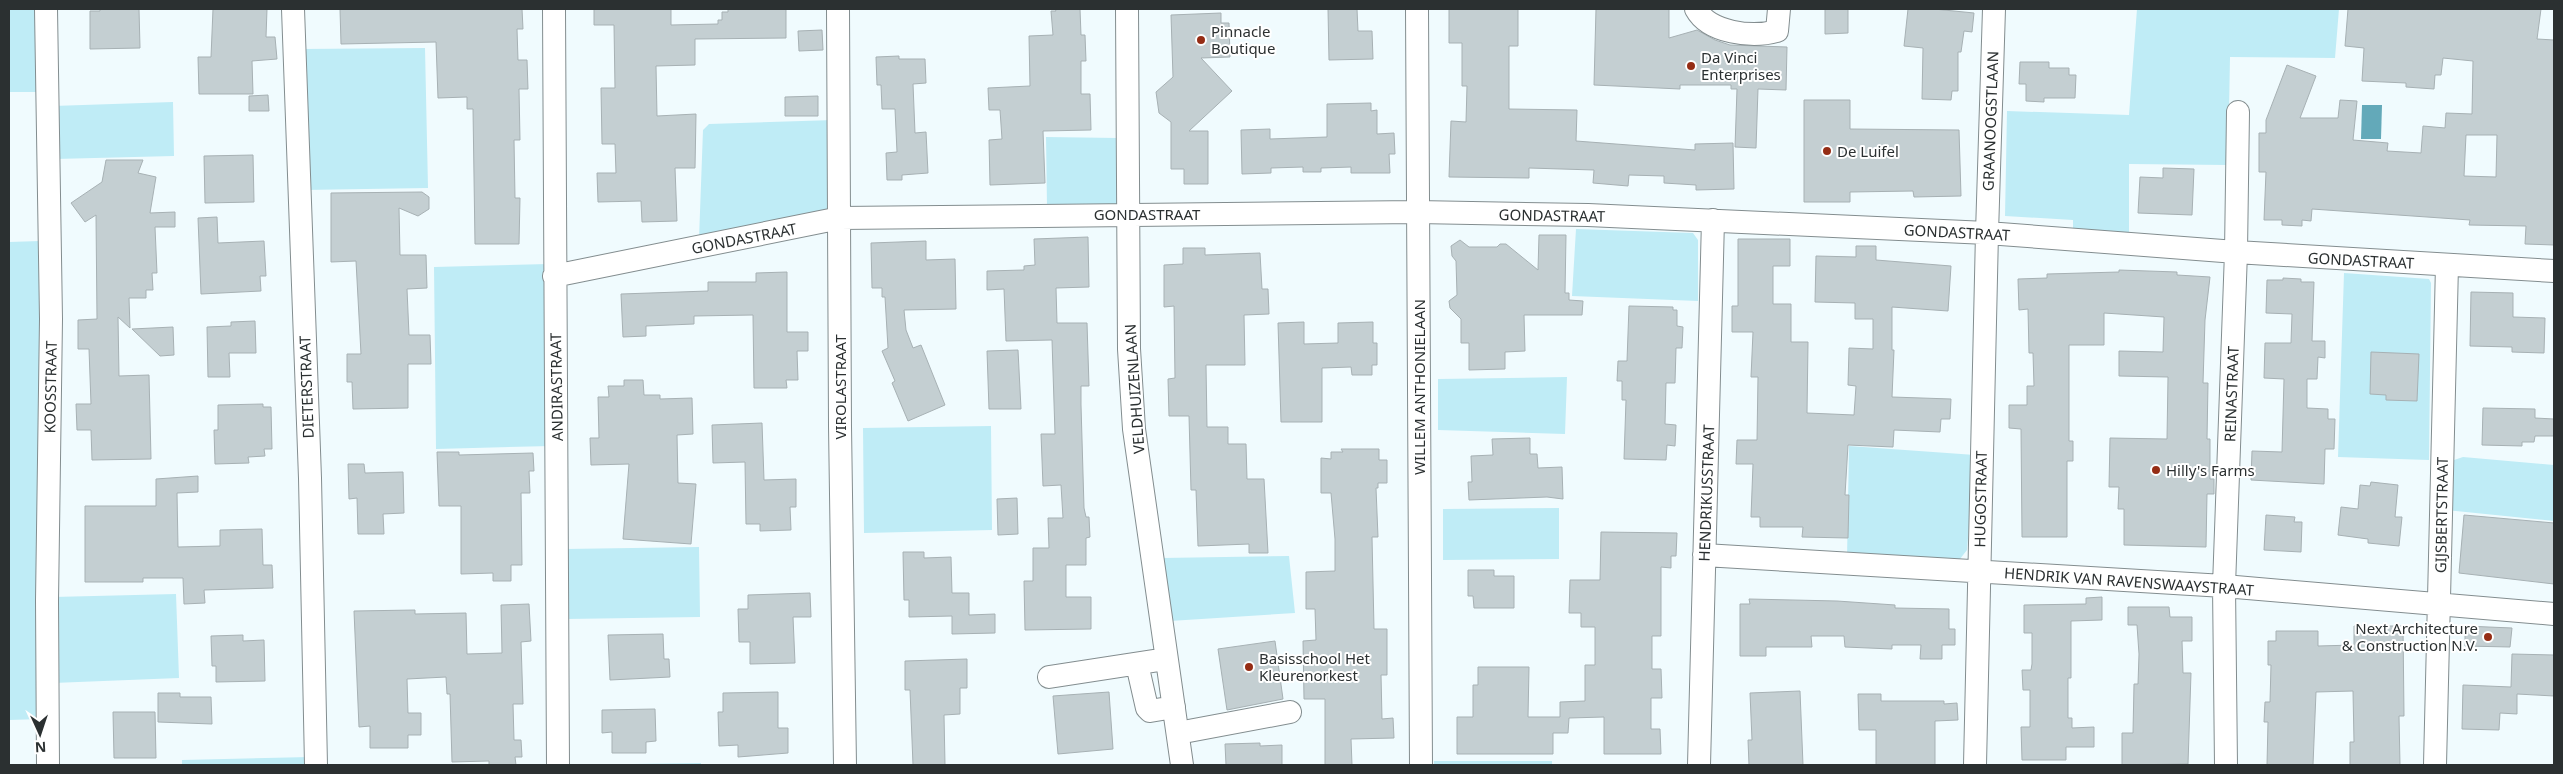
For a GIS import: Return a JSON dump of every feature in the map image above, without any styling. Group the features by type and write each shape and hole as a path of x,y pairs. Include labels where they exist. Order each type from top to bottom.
{"street":[{"name":"KOOSSTRAAT","path":"46,9 51,319 47,601 48,765"},
{"name":"DIETERSTRAAT","path":"293,9 310,478 316,765"},
{"name":"ANDIRASTRAAT","path":"554,9 558,765"},
{"name":"VIROLASTRAAT","path":"838,9 840,426 845,765"},
{"name":"VELDHUIZENLAAN","path":"1127,9 1129,349 1134,429 1182,765"},
{"name":"WILLEM ANTHONIELAAN","path":"1417,9 1421,765"},
{"path":"1696,9 1707,22 1738,33 1776,31 1779,9"},
{"name":"GRAANOOGSTLAAN","path":"1986,233 1994,9"},
{"name":"REINASTRAAT","path":"2226,765 2224,586 2236,252 2238,112"},
{"name":"GONDASTRAAT","path":"554,276 840,218 1417,212 1713,220 1986,233 2236,252 2554,271"},
{"name":"HENDRIKUSSTRAAT","path":"1699,765 1713,220"},
{"name":"HUGOSTRAAT","path":"1975,765 1986,233"},
{"name":"GIJSBERTSTRAAT","path":"2436,765 2447,265"},
{"name":"HENDRIK VAN RAVENSWAAYSTRAAT","path":"1704,555 2224,586 2554,614"},
{"path":"1049,677 1166,659"},
{"path":"1137,664 1147,708 1150,711 1174,707"},
{"path":"1178,733 1290,712"}],"shaded area":[{"path":"9,9 39,9 40,92 9,92"},
{"path":"2137,9 2339,9 2335,58 2230,57 2228,165 2129,164 2129,238 2073,234 2073,220 2005,216 2007,111 2129,115"},
{"path":"425,48 428,188 304,190 300,49"},
{"path":"173,102 174,156 55,159 53,106"},
{"path":"2362,105 2382,105 2381,139 2361,139"},
{"path":"834,120 830,211 699,239 703,130 709,124"},
{"path":"1046,137 1118,138 1120,203 1115,206 1047,207"},
{"path":"1576,229 1693,233 1698,240 1698,301 1572,296"},
{"path":"40,241 42,719 9,720 9,242"},
{"path":"548,264 551,446 436,449 434,267"},
{"path":"2344,273 2429,279 2431,283 2429,460 2338,457"},
{"path":"1567,377 1565,434 1438,430 1438,379"},
{"path":"991,426 992,530 864,533 863,428"},
{"path":"1849,446 1975,455 1967,550 1956,564 1847,559"},
{"path":"2463,457 2554,465 2554,521 2446,510 2448,462"},
{"path":"1559,508 1559,559 1443,560 1443,509"},
{"path":"699,547 700,617 566,619 565,549"},
{"path":"1289,556 1295,613 1170,621 1162,558"},
{"path":"176,594 179,678 53,683 53,597"},
{"path":"310,757 310,765 182,765 182,760"},
{"path":"1434,761 1552,761 1552,765 1434,765"},
{"path":"701,763 701,765 564,765"}],"building":[{"path":"100,9 139,9 140,48 90,49 90,11 100,11"},
{"path":"213,9 267,9 266,37 275,37 277,59 252,61 253,94 199,94 198,57 211,57"},
{"path":"340,9 522,9 523,29 517,29 518,60 527,60 528,89 519,89 520,140 514,140 515,198 520,198 519,244 475,244 473,109 467,109 467,97 438,98 436,42 341,44"},
{"path":"594,9 671,9 671,25 718,24 718,20 722,20 722,12 728,12 728,9 786,9 786,38 695,39 695,65 656,66 657,116 696,114 695,168 675,168 677,221 642,222 641,201 598,202 597,173 616,173 615,144 602,144 601,88 615,88 614,25 594,25"},
{"path":"1055,9 1080,9 1081,35 1085,35 1086,61 1081,61 1081,94 1090,94 1091,130 1043,131 1045,183 990,185 989,140 1002,139 1000,110 989,110 988,88 1030,86 1029,36 1053,35 1051,11 1056,11"},
{"path":"1328,9 1357,9 1358,31 1372,31 1373,59 1329,60"},
{"path":"1449,9 1518,9 1518,46 1509,46 1509,109 1577,110 1576,141 1695,150 1695,144 1733,143 1734,189 1696,190 1696,185 1664,183 1664,176 1629,175 1628,186 1593,183 1594,170 1529,168 1529,178 1449,177 1451,121 1466,122 1467,86 1462,86 1462,43 1449,43"},
{"name":"Da Vinci Enterprises","path":"1596,9 1669,9 1669,38 1697,30 1715,40 1730,45 1787,47 1786,90 1758,89 1756,148 1735,147 1737,89 1731,89 1731,85 1680,85 1680,89 1594,85"},
{"path":"1825,9 1848,9 1848,33 1825,34"},
{"path":"1908,9 1934,9 1974,13 1972,32 1964,31 1961,52 1958,52 1958,91 1952,91 1951,100 1922,99 1923,48 1904,46"},
{"path":"2348,9 2541,9 2537,39 2554,40 2554,245 2525,244 2526,226 2469,225 2470,220 2312,209 2311,221 2302,220 2302,226 2282,225 2282,220 2264,220 2266,172 2259,172 2259,133 2266,133 2266,120 2287,65 2316,76 2300,118 2338,118 2340,100 2357,101 2353,140 2388,143 2387,151 2421,153 2423,126 2445,128 2446,113 2472,114 2473,61 2443,58 2441,75 2435,75 2434,89 2406,87 2406,83 2362,81 2364,48 2345,46","holes":["2466,135 2497,135 2496,177 2464,176"]},
{"path":"1221,13 1221,23 1229,23 1230,57 1201,58 1232,91 1189,131 1208,131 1208,184 1184,184 1184,169 1171,169 1171,122 1159,113 1156,92 1173,77 1171,15"},
{"path":"822,30 823,50 799,51 798,31"},
{"path":"899,56 899,59 925,59 926,83 913,84 915,133 926,132 928,173 902,175 902,180 887,180 886,153 897,152 895,109 882,109 881,85 877,85 876,57"},
{"path":"2020,62 2049,62 2049,68 2069,68 2069,75 2076,75 2075,98 2044,98 2044,102 2026,101 2026,84 2019,84"},
{"path":"268,95 269,111 249,111 249,96"},
{"path":"818,96 818,116 785,116 785,97"},
{"path":"1804,100 1850,100 1850,129 1959,130 1961,196 1914,197 1913,191 1850,192 1850,202 1804,202"},
{"path":"1371,103 1371,111 1377,110 1377,134 1394,133 1395,154 1389,154 1390,173 1351,173 1351,167 1321,168 1321,172 1303,172 1303,167 1271,168 1271,173 1242,174 1241,130 1270,129 1270,139 1327,137 1327,104"},
{"path":"253,155 254,202 205,203 204,156"},
{"path":"106,160 143,160 138,173 156,177 150,213 175,212 175,227 155,227 157,273 152,273 153,290 146,290 146,298 129,298 130,328 118,317 119,376 149,375 151,459 92,460 91,430 77,430 76,404 91,404 89,349 78,349 78,320 97,319 96,215 85,222 71,203 102,182"},
{"path":"2163,168 2194,169 2192,215 2138,213 2140,177 2163,178"},
{"path":"422,192 429,197 429,209 418,216 399,208 400,255 426,255 427,288 407,289 409,335 430,335 431,364 408,364 408,408 353,409 352,382 347,382 347,354 361,354 356,261 331,262 331,193"},
{"path":"217,217 218,243 264,241 266,276 260,276 261,291 201,294 198,218"},
{"path":"1539,235 1566,235 1565,293 1569,293 1569,300 1583,301 1582,315 1524,315 1525,351 1505,352 1505,369 1469,370 1469,343 1461,343 1461,319 1450,308 1449,301 1457,295 1456,261 1452,256 1451,246 1460,240 1469,247 1497,247 1500,244 1506,244 1538,270"},
{"path":"1088,237 1089,287 1056,288 1057,323 1087,323 1089,386 1081,386 1081,405 1084,508 1086,517 1089,517 1090,537 1086,538 1086,565 1066,565 1066,597 1091,597 1091,629 1025,630 1024,581 1033,581 1033,548 1049,548 1048,518 1063,518 1061,485 1043,486 1041,434 1055,434 1052,340 1006,341 1004,289 987,290 987,271 1024,270 1024,266 1035,265 1034,239"},
{"path":"1738,239 1790,239 1790,266 1773,266 1773,304 1791,304 1791,342 1808,342 1807,413 1854,415 1856,386 1848,385 1849,348 1873,349 1873,319 1855,319 1855,303 1815,302 1816,256 1856,257 1856,246 1876,246 1876,260 1951,266 1948,311 1892,307 1892,350 1894,350 1892,397 1951,399 1950,419 1941,419 1940,432 1894,430 1893,447 1848,445 1845,495 1849,495 1848,538 1802,537 1803,527 1760,527 1760,517 1751,517 1753,464 1736,464 1737,440 1757,440 1758,377 1751,377 1753,332 1732,332 1732,306 1738,306"},
{"path":"926,241 926,260 955,259 956,309 904,310 906,330 913,348 921,345 945,405 908,421 892,383 895,381 882,351 888,348 885,297 882,297 882,288 872,288 871,243"},
{"path":"1183,248 1205,248 1205,255 1260,253 1262,289 1268,289 1269,314 1244,315 1245,365 1206,365 1207,427 1228,427 1228,444 1246,444 1247,479 1264,479 1268,553 1249,553 1249,544 1198,546 1196,490 1191,490 1189,416 1169,416 1168,379 1175,378 1174,306 1164,307 1164,265 1183,264"},
{"path":"2119,270 2177,272 2177,275 2210,277 2205,320 2203,383 2208,383 2207,439 2210,439 2210,479 2214,479 2214,494 2207,494 2206,547 2124,545 2124,509 2118,509 2119,487 2109,487 2110,438 2167,439 2168,377 2119,376 2119,351 2163,352 2164,317 2104,313 2104,345 2069,345 2069,441 2073,441 2073,461 2067,461 2067,537 2022,537 2021,429 2009,428 2009,405 2027,405 2027,386 2034,386 2033,353 2029,353 2028,309 2019,310 2018,279 2047,278 2047,274 2119,272"},
{"path":"787,272 787,332 808,332 808,351 797,351 798,380 786,380 787,388 754,388 753,315 694,316 694,324 646,326 646,336 623,337 621,294 708,291 708,282 756,282 756,273"},
{"path":"2283,278 2301,279 2301,282 2314,282 2312,341 2325,341 2325,358 2318,357 2317,379 2307,379 2307,408 2328,409 2328,419 2335,419 2334,449 2325,449 2324,484 2251,480 2252,451 2282,452 2284,379 2264,378 2265,343 2291,343 2292,314 2266,313 2267,280 2283,280"},
{"path":"2471,292 2513,293 2513,317 2545,318 2544,353 2512,352 2512,347 2470,346"},
{"path":"1629,306 1673,307 1673,310 1677,310 1677,326 1683,327 1682,348 1676,348 1675,383 1666,383 1665,424 1676,425 1675,446 1667,445 1666,460 1624,459 1626,400 1622,400 1622,381 1617,381 1618,361 1627,361"},
{"path":"255,321 256,353 229,353 230,377 208,377 207,327 231,326 231,322"},
{"path":"1304,322 1304,344 1338,343 1338,323 1373,322 1373,343 1377,343 1377,365 1372,365 1372,375 1352,375 1351,367 1322,368 1322,422 1281,422 1278,323"},
{"path":"173,327 174,355 160,356 132,329"},
{"path":"1018,350 1021,409 989,409 987,351"},
{"path":"2371,352 2419,354 2417,401 2386,400 2386,395 2370,394"},
{"path":"624,380 643,380 644,395 660,395 660,399 692,398 693,434 677,435 678,483 696,484 691,544 623,539 629,464 591,465 590,438 599,438 598,397 609,397 608,386 624,386"},
{"path":"263,404 263,407 271,407 272,449 264,449 265,456 248,457 249,463 215,464 214,430 218,430 218,405"},
{"path":"2483,408 2535,409 2535,418 2554,419 2554,436 2535,436 2534,442 2522,442 2522,446 2482,445"},
{"path":"762,423 764,480 796,479 796,507 790,507 791,530 760,531 760,524 746,524 745,462 713,463 712,425"},
{"path":"1530,438 1530,454 1537,454 1538,468 1562,467 1563,499 1547,497 1469,500 1468,482 1472,482 1471,456 1493,455 1492,439"},
{"path":"1341,449 1379,449 1379,460 1387,460 1387,483 1378,483 1378,488 1376,488 1378,537 1372,537 1374,629 1387,629 1387,675 1381,675 1382,719 1393,718 1394,738 1351,739 1352,765 1325,765 1325,699 1304,699 1303,641 1316,640 1315,609 1306,609 1306,572 1335,571 1335,539 1331,493 1321,493 1321,458 1331,459 1331,452 1343,452"},
{"path":"437,452 459,452 459,455 533,453 534,471 529,471 530,493 521,493 522,565 511,565 511,581 493,581 493,573 461,574 461,506 439,506"},
{"path":"348,464 364,464 365,473 403,472 404,513 383,514 384,534 358,534 357,498 349,499"},
{"path":"198,476 198,492 177,493 178,547 220,546 220,530 262,529 263,565 272,565 273,588 204,590 205,603 184,604 183,578 143,578 143,582 85,582 85,506 156,506 156,479"},
{"path":"2371,482 2398,485 2395,517 2402,517 2399,546 2368,543 2368,539 2338,535 2341,507 2358,509 2360,485 2370,486"},
{"path":"1017,498 1018,534 998,535 997,499"},
{"path":"2266,515 2295,517 2294,522 2302,522 2301,552 2264,550"},
{"path":"2464,515 2554,523 2554,584 2459,573"},
{"path":"1601,532 1677,533 1676,556 1671,556 1671,568 1661,567 1661,636 1652,636 1652,669 1661,669 1662,698 1651,698 1651,729 1660,729 1661,754 1604,754 1604,717 1569,718 1568,733 1553,733 1553,754 1457,754 1457,717 1473,717 1473,685 1478,685 1478,667 1529,667 1528,717 1560,717 1560,702 1585,701 1585,665 1595,665 1595,627 1581,627 1581,613 1569,613 1570,580 1600,580"},
{"path":"903,552 924,552 924,558 951,557 952,593 969,593 969,615 995,614 995,633 952,634 952,616 909,617 909,600 904,600"},
{"path":"1468,570 1494,570 1494,576 1514,576 1514,608 1474,608 1473,596 1468,596"},
{"path":"810,593 811,617 793,617 795,663 750,664 750,642 739,642 738,609 748,609 748,595"},
{"path":"2102,597 2102,620 2071,621 2071,678 2068,678 2068,718 2072,718 2072,728 2094,727 2094,747 2066,747 2066,760 2022,760 2021,727 2030,727 2030,690 2023,690 2022,670 2031,670 2032,664 2032,633 2024,633 2024,605 2086,604 2086,598"},
{"path":"1749,599 1837,601 1895,605 1895,608 1949,609 1949,629 1955,629 1955,645 1942,645 1942,659 1920,659 1921,645 1892,645 1892,649 1845,647 1844,636 1811,636 1812,647 1766,647 1766,656 1740,656 1740,604 1750,604"},
{"path":"529,604 531,641 521,642 523,704 513,704 514,740 521,740 522,757 515,757 516,765 489,765 489,761 452,762 450,694 447,694 446,677 407,679 408,713 421,713 421,735 408,735 408,748 370,748 370,726 359,727 354,611 415,610 415,614 466,613 467,654 502,653 501,605"},
{"path":"2128,607 2169,607 2170,617 2192,617 2192,641 2182,641 2183,673 2191,673 2188,764 2122,765 2122,733 2133,733 2134,684 2138,684 2139,654 2137,625 2128,625"},
{"path":"2354,626 2403,626 2404,716 2399,716 2400,765 2350,765 2350,742 2354,742 2353,691 2316,692 2313,765 2267,765 2268,722 2264,722 2265,702 2270,702 2271,665 2268,665 2268,641 2276,641 2276,631 2318,631 2318,646 2354,645"},
{"name":"Next Architecture & Construction N.V.","path":"2465,626 2512,628 2510,647 2465,646"},
{"path":"663,634 664,659 669,659 670,677 610,680 608,635"},
{"path":"243,635 243,641 264,640 265,681 216,682 216,666 212,666 211,636"},
{"name":"Basisschool Het Kleurenorkest","path":"1275,641 1283,699 1227,710 1218,649"},
{"path":"2512,654 2554,655 2554,696 2517,694 2517,714 2500,713 2499,730 2462,729 2463,685 2511,687"},
{"path":"967,659 967,688 960,688 960,714 944,715 945,765 913,765 910,690 905,690 905,661"},
{"path":"1800,691 1803,765 1749,765 1748,740 1752,740 1750,693"},
{"path":"778,692 778,728 788,728 788,753 738,757 738,745 719,746 718,712 723,712 723,693"},
{"path":"1109,692 1113,749 1058,754 1053,696"},
{"path":"158,693 180,693 180,697 211,697 212,724 158,722"},
{"path":"1858,694 1881,694 1881,701 1944,701 1944,704 1957,703 1958,720 1935,721 1935,765 1876,765 1876,730 1859,730"},
{"path":"655,709 656,741 646,742 646,753 612,753 612,732 602,733 602,710"},
{"path":"113,712 155,712 156,758 114,758"},
{"path":"1260,743 1260,746 1282,745 1282,765 1226,765 1225,744"}],"place":[{"name":"Pinnacle Boutique","path":"1201,40"},
{"name":"Da Vinci Enterprises","path":"1691,66"},
{"name":"De Luifel","path":"1827,151"},
{"name":"Hilly's Farms","path":"2156,470"},
{"name":"Next Architecture & Construction N.V.","path":"2488,637"},
{"name":"Basisschool Het Kleurenorkest","path":"1249,667"}]}
